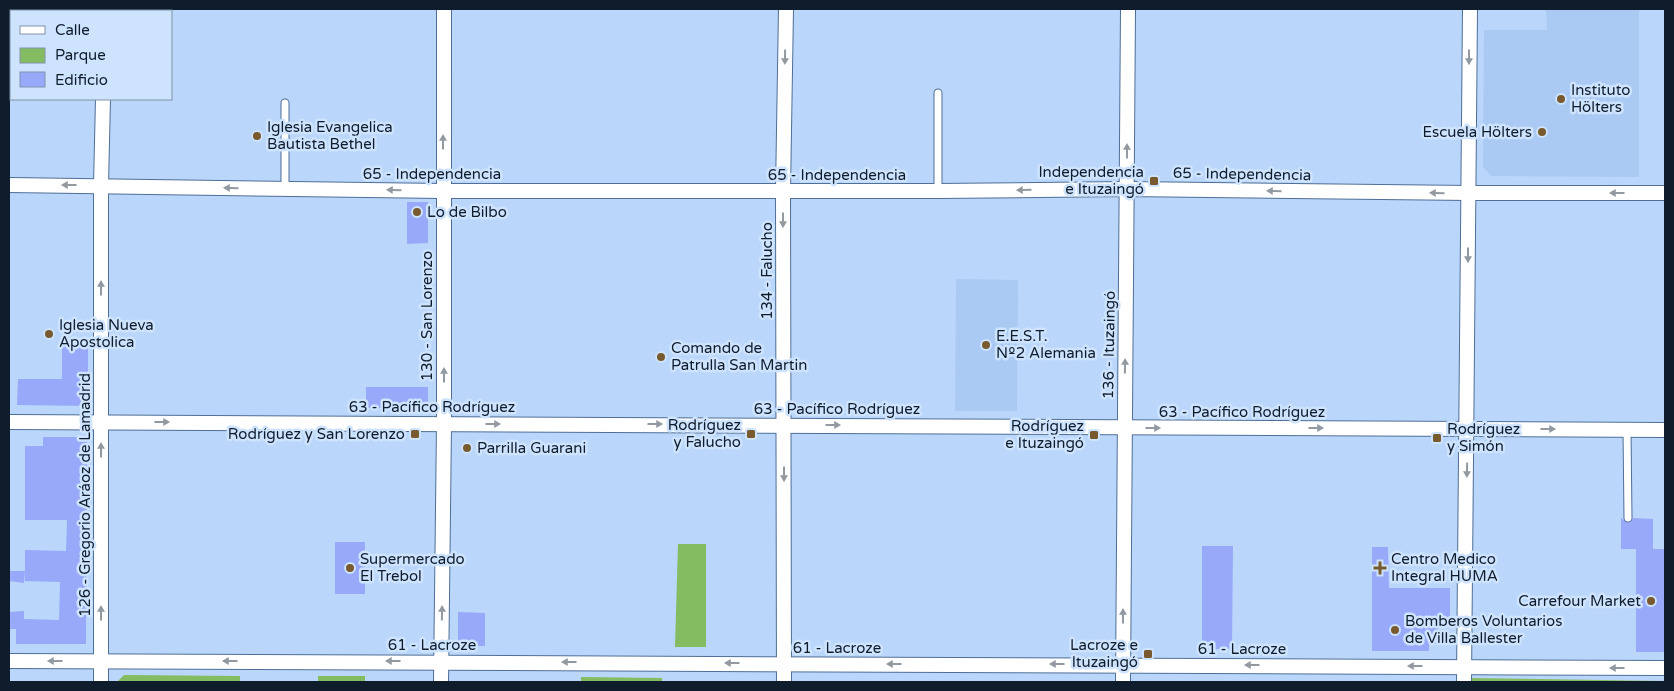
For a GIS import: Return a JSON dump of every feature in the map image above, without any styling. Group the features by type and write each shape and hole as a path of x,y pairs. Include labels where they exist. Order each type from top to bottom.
{"street":[{"name":"130 - San Lorenzo","path":"442,682 444,9"},
{"name":"134 - Falucho","path":"784,682 783,191 786,9"},
{"name":"136 - Ituzaingó","path":"1123,682 1128,9"},
{"path":"1464,682 1470,9"},
{"name":"126 - Gregorio Aráoz de Lamadrid","path":"101,682 101,185 103,100"},
{"name":"65 - Independencia","path":"9,185 442,191 938,192 1127,189 1665,193"},
{"name":"63 - Pacífico Rodríguez","path":"9,422 1665,430"},
{"name":"61 - Lacroze","path":"9,661 1665,668"}],"lane":[{"path":"938,93 938,192"},
{"path":"285,103 285,188"},
{"path":"1627,430 1628,518"}],"shaded area":[{"name":"Instituto Hölters","path":"1546,9 1639,9 1639,177 1491,176 1483,167 1484,30 1547,30"},
{"name":"E.E.S.T. Nº2 Alemania","path":"956,279 1018,280 1017,411 955,411"}],"green space":[{"path":"678,544 706,544 706,647 675,647"},
{"path":"124,675 240,676 240,682 117,682"},
{"path":"318,676 365,676 365,682 318,682"},
{"path":"581,677 662,678 662,682 581,682"},
{"path":"1470,678 1665,681 1665,682 1470,682"}],"building":[{"path":"407,202 428,202 428,243 407,244"},
{"path":"62,344 88,344 88,406 17,405 18,379 62,379"},
{"path":"366,387 428,387 428,408 366,408"},
{"path":"43,437 84,437 87,441 87,471 80,471 80,499 87,499 86,644 16,644 16,629 9,629 9,612 24,611 24,619 59,620 60,582 25,581 25,550 66,551 67,520 25,520 25,446 43,446"},
{"name":"Carrefour Market","path":"1621,518 1628,523 1633,518 1653,519 1653,549 1665,549 1665,652 1636,652 1636,549 1621,549"},
{"name":"Supermercado El Trebol","path":"335,542 365,542 365,594 335,594"},
{"path":"1202,546 1233,546 1232,649 1202,649"},
{"path":"1372,547 1388,547 1389,588 1450,588 1450,619 1438,620 1438,644 1429,644 1429,651 1372,651"},
{"path":"9,571 25,571 24,583 9,581"},
{"path":"458,612 485,613 485,646 462,646 458,642"}],"place":[{"name":"Instituto Hölters","path":"1561,99"},
{"name":"Escuela Hölters","path":"1542,132"},
{"name":"Iglesia Evangelica Bautista Bethel","path":"257,136"},
{"name":"Independencia e Ituzaingó","path":"1154,181"},
{"name":"Lo de Bilbo","path":"417,212"},
{"name":"Iglesia Nueva Apostolica","path":"49,334"},
{"name":"E.E.S.T. Nº2 Alemania","path":"986,345"},
{"name":"Comando de Patrulla San Martin","path":"661,357"},
{"name":"Rodríguez y San Lorenzo","path":"415,434"},
{"name":"Rodríguez y Falucho","path":"751,434"},
{"name":"Rodríguez e Ituzaingó","path":"1094,435"},
{"name":"Rodríguez y Simón","path":"1437,438"},
{"name":"Parrilla Guarani","path":"467,448"},
{"name":"Supermercado El Trebol","path":"350,568"},
{"name":"Centro Medico Integral HUMA","path":"1380,568"},
{"name":"Carrefour Market","path":"1651,601"},
{"name":"Bomberos Voluntarios de Villa Ballester","path":"1395,630"},
{"name":"Lacroze e Ituzaingó","path":"1148,654"}]}
